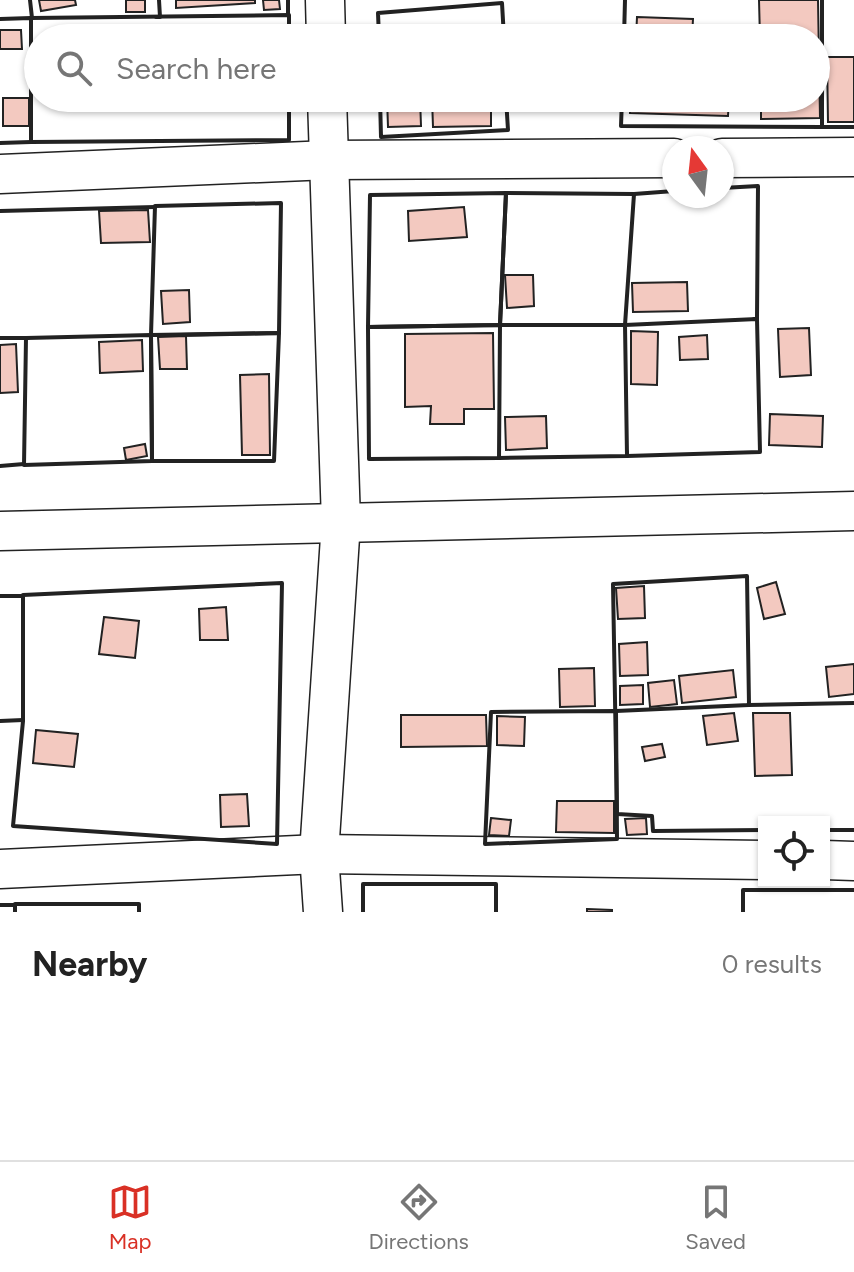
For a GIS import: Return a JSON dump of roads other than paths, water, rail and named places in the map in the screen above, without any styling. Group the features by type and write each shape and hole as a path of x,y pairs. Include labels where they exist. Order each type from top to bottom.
{"street":[{"path":"325,0 326,24"},
{"path":"323,912 319,854 341,522 327,112"},
{"path":"734,158 854,157"},
{"path":"0,174 329,160 662,158"},
{"path":"0,531 854,511"},
{"path":"0,869 319,854 758,860"},
{"path":"830,860 854,861"}]}
